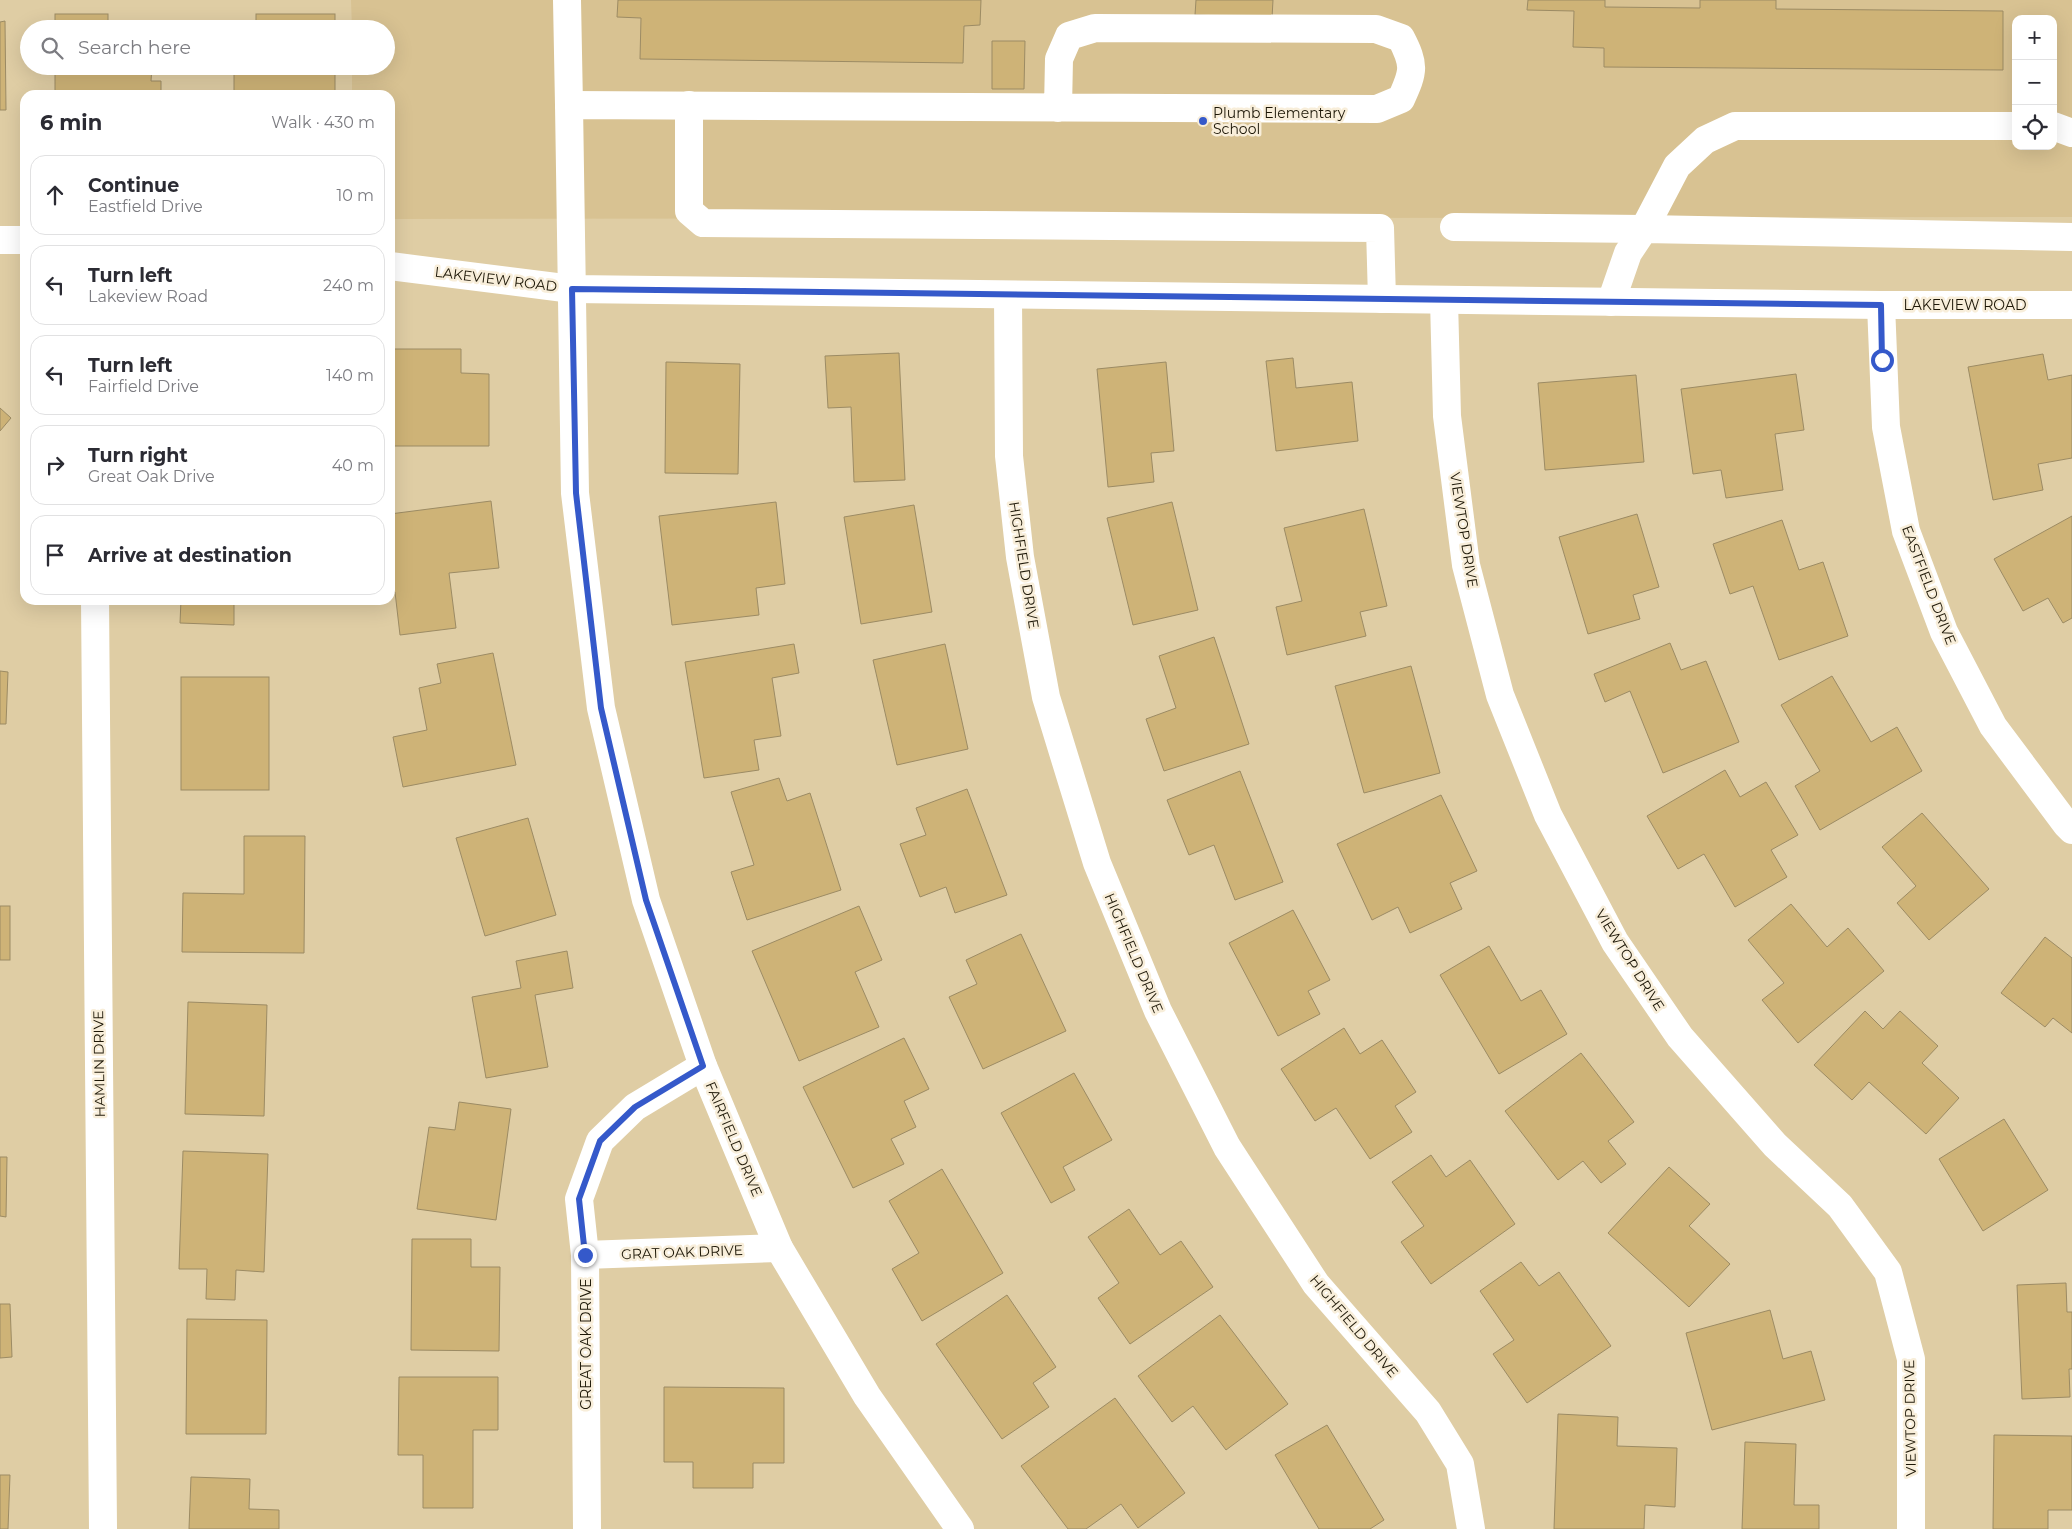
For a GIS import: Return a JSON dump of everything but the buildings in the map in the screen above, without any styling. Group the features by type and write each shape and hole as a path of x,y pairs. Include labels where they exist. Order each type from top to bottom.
{"street":[{"name":"FAIRFIELD DRIVE","path":"567,0 576,493 601,708 646,900 703,1066 779,1248 867,1396 960,1529"},
{"path":"570,105 689,105 1058,108 1377,109 1401,99 1411,78 1411,58 1401,38 1376,30 1095,28 1068,36 1059,59 1058,108"},
{"path":"689,105 689,211 703,223 1380,228 1382,299"},
{"path":"1611,302 1628,253 1644,229 1677,166 1705,140 1734,126 2012,126"},
{"path":"2057,127 2072,133"},
{"path":"1454,227 2072,237"},
{"path":"0,240 20,240"},
{"name":"LAKEVIEW ROAD","path":"395,267 572,289 1881,305 2072,305"},
{"name":"HIGHFIELD DRIVE","path":"1008,295 1009,456 1020,557 1046,697 1097,863 1158,1011 1227,1147 1316,1284 1428,1412 1460,1464 1471,1529"},
{"name":"VIEWTOP DRIVE","path":"1444,300 1447,416 1466,564 1500,695 1548,815 1621,950 1680,1037 1775,1145 1840,1206 1888,1272 1911,1358 1911,1529"},
{"name":"EASTFIELD DRIVE","path":"1881,305 1886,427 1906,531 1944,632 1993,726 2072,830"},
{"name":"HAMLIN DRIVE","path":"94,605 103,1529"},
{"name":"GREAT OAK DRIVE","path":"587,1529 585,1255 579,1199 600,1141 635,1107 703,1066"},
{"name":"GRAT OAK DRIVE","path":"585,1255 779,1248"}],"shaded area":[{"name":"Plumb Elementary School","path":"351,0 2072,0 2072,217 395,219 395,90 352,90 352,75 395,75 395,20 352,20"}],"place":[{"name":"Plumb Elementary School","path":"1203,121"}],"route":[{"path":"585,1255 579,1199 600,1141 635,1107 703,1066 646,900 601,708 576,493 572,289 1881,305 1882,360"}]}
